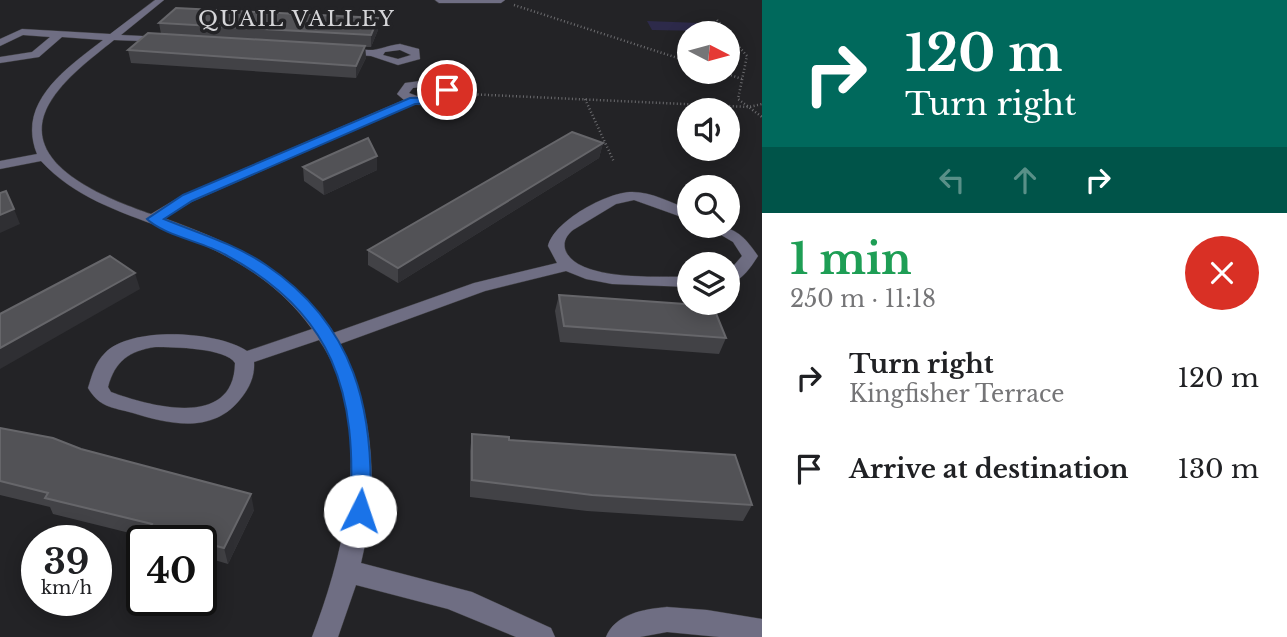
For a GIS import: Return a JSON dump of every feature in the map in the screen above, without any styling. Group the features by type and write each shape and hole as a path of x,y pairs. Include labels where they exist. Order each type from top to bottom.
{"street":[{"path":"160,0 63,80 44,102 36,127 44,157 74,185 226,249 260,268 294,295 329,336 353,394 362,444 363,486 349,572 325,637"},
{"path":"439,0 501,0"},
{"path":"0,43 22,32 176,41"},
{"path":"0,60 35,55 58,38 57,34"},
{"path":"336,50 376,53"},
{"path":"153,219 188,198 413,100 434,101 449,93 438,85 413,84 403,91 413,100"},
{"path":"0,165 44,157"},
{"path":"566,266 556,252 559,235 614,197 642,197 677,211"},
{"path":"736,238 749,253 749,261 740,269"},
{"path":"244,359 329,336 480,287 566,266 599,277 677,281"},
{"path":"176,339 227,349 240,354 244,359 244,373 235,394 222,408 204,417 180,417 112,400 104,397 99,388 107,364 120,352 145,340 176,339"},
{"path":"349,572 461,598 492,610 542,637"},
{"path":"619,637 638,624 664,618 762,632"}],"path":[{"path":"501,0 677,58"},
{"path":"740,48 747,56 738,99 762,117"},
{"path":"449,93 749,107 762,104"},
{"path":"584,99 614,162"}],"shaded area":[{"path":"647,21 677,22 677,30 652,30"}],"building":[{"path":"176,8 378,18 371,35 159,23"},
{"path":"148,33 365,46 356,66 128,50"},
{"path":"572,132 603,143 398,268 368,250"},
{"path":"368,138 377,156 323,180 303,167"},
{"path":"6,191 14,209 0,215 0,193"},
{"path":"110,256 135,273 0,348 0,314"},
{"path":"559,295 677,303 677,315 717,315 726,338 564,326"},
{"path":"0,428 53,438 81,449 251,494 224,548 217,546 217,525 152,525 45,498 48,493 0,481"},
{"path":"472,434 509,437 509,440 735,455 752,505 592,495 472,480"}],"district":[{"name":"QUAIL VALLEY","path":"297,19"}],"route":[{"path":"360,511 363,486 360,426 344,366 332,340 312,313 288,289 260,268 226,249 153,219 188,198 413,100 428,102 445,98 449,93 447,90"}]}
